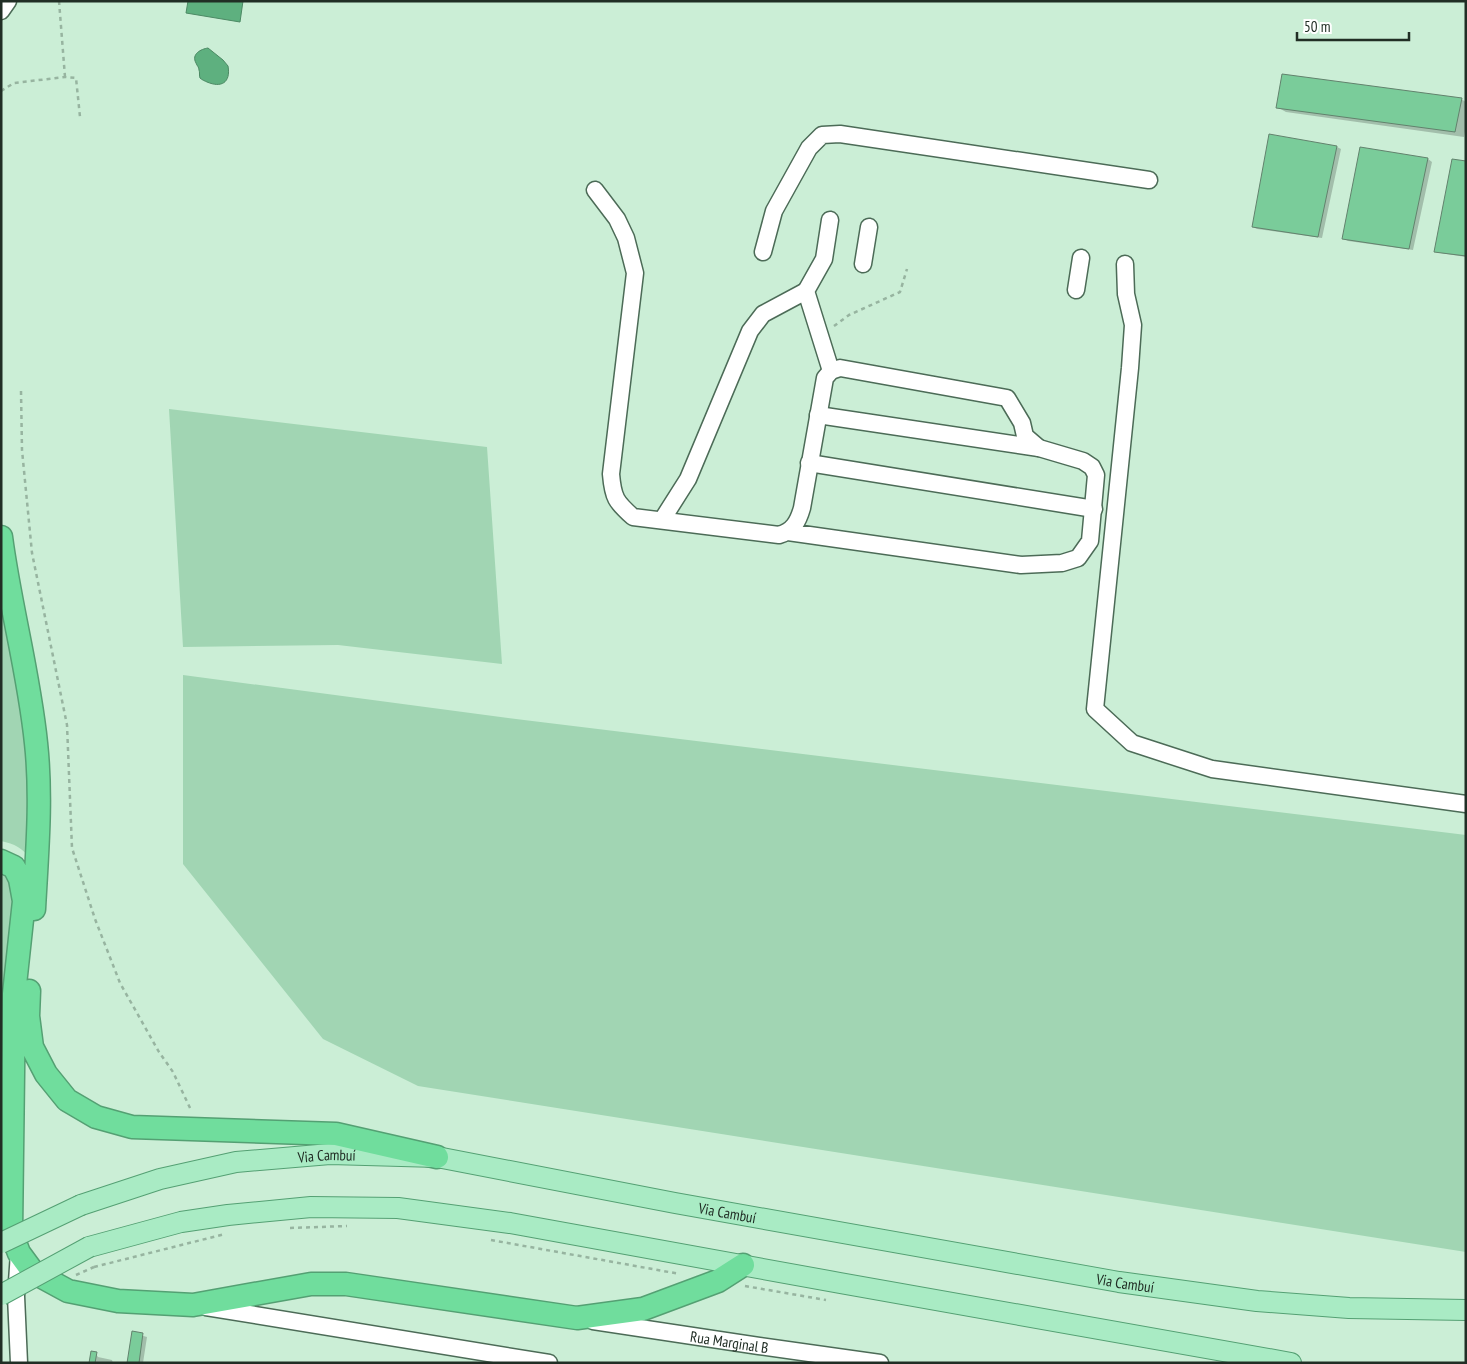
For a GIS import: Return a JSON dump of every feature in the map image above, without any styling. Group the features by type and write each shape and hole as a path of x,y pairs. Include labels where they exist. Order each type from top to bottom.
{"highway":[{"path":"1,537 36,742 40,800 28,1016 32,1048 46,1074 67,1100 96,1117 132,1128 336,1134 437,1157"},
{"path":"1,861 14,867 20,879 24,900 12,1028 10,1248 33,1272 68,1291 118,1301 193,1305 310,1284 346,1284 577,1318 643,1309 718,1281 743,1265"}],"main road":[{"name":"Via Cambuí","path":"10,1248 81,1205 160,1179 236,1162 330,1154 437,1157 675,1203 1118,1282 1266,1302 1349,1308 1466,1310"},
{"path":"1,1295 89,1247 180,1222 311,1207 398,1208 510,1223 1291,1363"}],"street":[{"path":"1,1 7,1"},
{"path":"1,11 7,1"},
{"path":"763,252 774,211 809,148 822,135 840,134 1149,180"},
{"path":"595,190 617,219 626,238 635,272 611,474 612,492 620,505 634,517 779,535 788,532 799,519 825,378 831,371 840,368 1007,398 1022,423 1026,436 1039,448"},
{"path":"662,520 688,479 750,331 763,314 806,291 824,259 830,220"},
{"path":"863,264 869,227"},
{"path":"1076,290 1081,258"},
{"path":"1125,264 1126,294 1133,325 1131,360 1095,709 1132,743 1212,769 1466,804"},
{"path":"806,291 831,371"},
{"path":"788,532 1020,565 1062,564 1078,558 1090,541 1096,475 1092,468 1083,461 1039,448 818,414"},
{"path":"809,463 1094,509"},
{"path":"10,1248 16,1296 19,1363"},
{"path":"193,1305 550,1363"},
{"name":"Rua Marginal B","path":"577,1318 880,1363"}],"path":[{"path":"59,1 65,78"},
{"path":"1,91 14,82 76,78 80,117"},
{"path":"820,336 849,315 900,292 907,269"},
{"path":"21,391 22,450 32,553 67,724 72,848 95,919 120,983 159,1052 173,1072 200,1129"},
{"path":"94,1267 230,1233"}],"shaded area":[{"path":"188,1 243,1 240,22 186,13"},
{"path":"208,48 228,66 228,77 224,83 212,84 200,78 195,57 200,51"},
{"path":"169,409 487,447 502,664 338,645 183,647"},
{"path":"1,556 26,689 31,859 18,847 1,841"},
{"path":"183,675 524,720 1466,835 1466,1252 418,1086 323,1039 183,864"},
{"path":"1,861 14,867 1,1218"}],"building":[{"path":"1282,74 1462,98 1455,132 1276,108"},
{"path":"1269,134 1337,146 1318,237 1252,227"},
{"path":"1360,147 1428,158 1409,249 1342,239"},
{"path":"1452,159 1466,161 1466,256 1434,252"},
{"path":"132,1331 143,1333 139,1363 127,1363"},
{"path":"91,1351 97,1352 95,1363 89,1363"}]}
